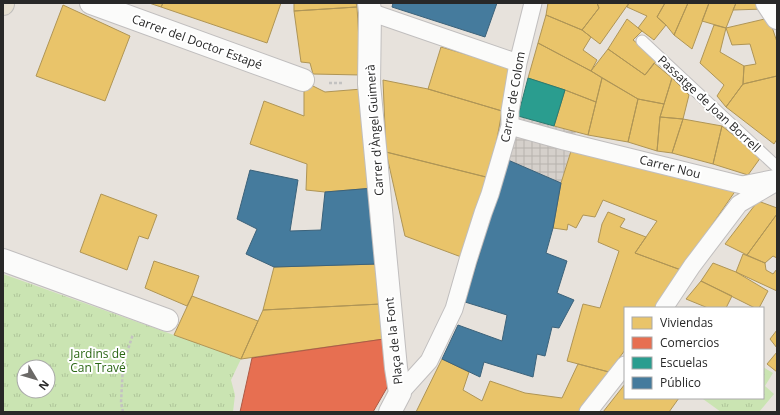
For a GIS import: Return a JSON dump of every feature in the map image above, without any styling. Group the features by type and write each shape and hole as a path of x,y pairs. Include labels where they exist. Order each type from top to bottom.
{"street":[{"name":"Carrer del Doctor Estapé","path":"91,3 302,80"},
{"name":"Carrer de Colom","path":"468,260 490,194 510,126 510,111 518,63 534,3"},
{"path":"767,3 777,18"},
{"path":"370,8 518,63"},
{"name":"Carrer d'Àngel Guimerà","path":"370,8 369,84 381,208"},
{"name":"Carrer Nou","path":"510,126 564,141 742,185 777,178"},
{"path":"665,307 692,266 739,204 777,182"},
{"name":"Plaça de la Font","path":"381,208 396,368 400,393"},
{"path":"3,260 167,320"},
{"name":"Plaça de la Font","path":"400,393 429,361 454,309 468,260"},
{"path":"588,412 624,366"},
{"path":"390,412 400,393"}],"lane":[{"name":"Passatge de Joan Borrell","path":"642,41 777,167"}],"path":[{"path":"123,412 121,403 123,365 134,330"}],"green space":[{"name":"Jardins de Can Travé","path":"3,274 241,359 231,380 235,395 233,412 3,412"},
{"path":"764,368 773,373 765,386 774,394 759,412 721,412 703,399 764,399"}],"shaded area":[{"path":"510,111 577,128 561,183 484,162 497,113"}],"building: Viviendas":[{"path":"149,3 163,3 161,7"},
{"path":"163,3 281,3 267,43 161,7"},
{"path":"294,3 356,3 357,7 294,11"},
{"path":"548,3 597,3 599,8 582,30 546,15"},
{"path":"597,3 629,3 600,44 582,30 599,8"},
{"path":"629,3 665,3 657,17 666,25 654,40 638,28 647,16 627,7"},
{"path":"665,3 688,3 674,35 657,17"},
{"path":"688,3 709,3 692,49 674,35"},
{"path":"709,3 736,3 726,28 702,21"},
{"path":"736,3 760,3 764,9 733,10"},
{"path":"63,5 130,36 105,101 36,76"},
{"path":"357,7 361,75 313,74 310,63 301,62 294,11"},
{"path":"546,15 582,30 591,37 583,50 597,60 591,71 538,43"},
{"path":"769,18 777,42 777,76 743,84 744,66 756,64 750,44 732,45 726,28"},
{"path":"627,19 642,31 633,40 658,59 645,75 608,49"},
{"path":"714,25 726,28 720,52 744,66 743,84 726,107 717,96 724,85 700,63"},
{"path":"538,43 602,78 596,102 528,78"},
{"path":"441,47 513,68 502,111 428,89"},
{"path":"608,49 645,75 654,63 672,78 664,104 638,99 591,71"},
{"path":"777,76 777,139 774,144 726,107 743,84"},
{"path":"602,78 638,99 628,142 588,135"},
{"path":"672,78 689,95 683,119 660,117"},
{"path":"383,80 428,89 502,111 490,178 386,152"},
{"path":"311,85 325,92 362,89 374,188 325,192 306,190 307,164 250,144 264,101 304,116 304,89"},
{"path":"565,90 596,102 588,135 554,126"},
{"path":"638,99 664,104 660,117 657,151 628,142"},
{"path":"660,117 683,119 672,153 657,151"},
{"path":"683,119 722,126 713,164 672,153"},
{"path":"722,126 761,157 748,175 713,164"},
{"path":"571,151 736,190 681,270 635,253 657,221 603,200 595,217 583,215 576,228 568,224 567,230 553,228 561,183"},
{"path":"386,152 490,178 464,258 405,236"},
{"path":"101,194 157,215 148,239 139,236 127,270 80,252"},
{"path":"758,201 777,208 777,214 747,255 725,244"},
{"path":"608,212 625,219 620,227 646,237 635,253 681,270 656,307 624,307 624,351 609,372 567,361 583,304 600,308 619,251 598,242 602,224"},
{"path":"777,214 777,258 773,256 765,263 747,255"},
{"path":"743,254 765,263 766,270 773,274 777,269 777,291 736,272"},
{"path":"154,261 199,276 187,306 145,288"},
{"path":"713,263 736,272 768,291 760,307 753,307 701,281"},
{"path":"378,264 381,304 263,310 274,267"},
{"path":"701,281 732,296 726,307 706,307 686,299"},
{"path":"192,296 258,321 241,359 174,335"},
{"path":"381,304 384,339 241,359 263,310"},
{"path":"777,330 777,348 770,339"},
{"path":"777,352 777,372 767,364"},
{"path":"442,359 469,372 463,390 482,401 490,381 525,393 562,398 578,364 609,372 578,412 416,412"},
{"path":"624,385 624,399 678,399 669,412 603,412"}],"building: Comercios":[{"path":"384,339 388,386 373,412 240,412 252,358"}],"building: Escuelas":[{"path":"528,78 565,90 554,126 518,116"}],"building: Público":[{"path":"393,3 497,3 485,37 392,7"},
{"path":"508,160 561,183 553,228 546,253 567,261 557,293 574,300 559,328 552,327 545,356 537,354 533,377 484,362 480,377 442,359 458,325 502,341 507,315 465,302"},
{"path":"250,170 298,180 290,231 321,230 325,192 374,188 378,264 274,267 246,254 257,229 237,219"}]}
